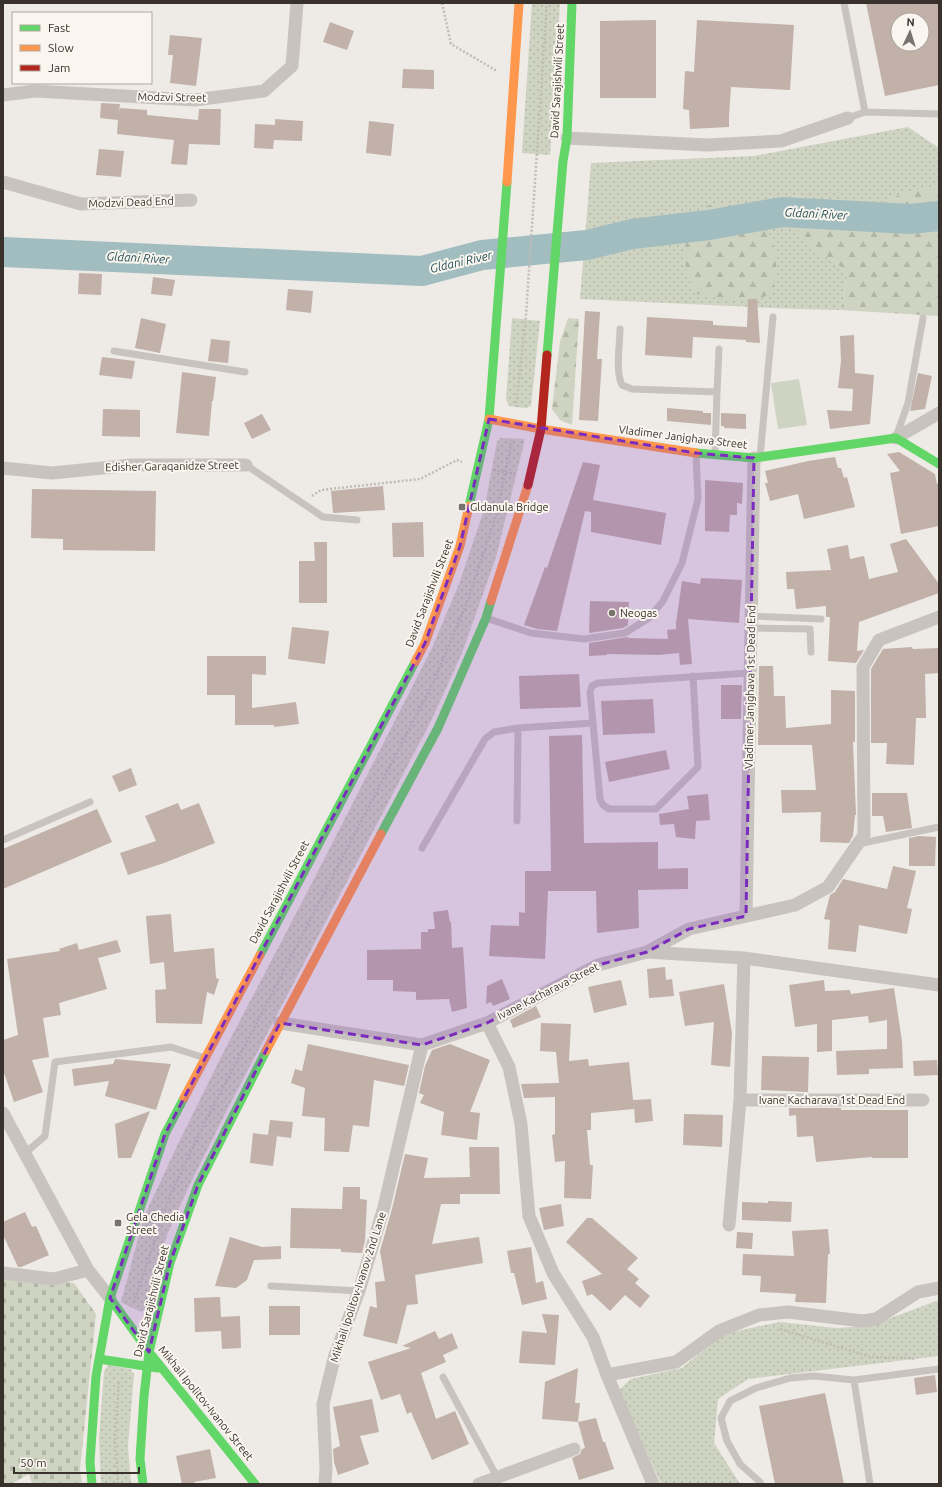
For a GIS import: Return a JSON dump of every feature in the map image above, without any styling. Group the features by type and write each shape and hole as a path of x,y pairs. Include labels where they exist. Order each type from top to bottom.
{"main road":[{"path":"513,80 519,3"},
{"name":"David Sarajishvili Street","path":"143,1484 140,1459 144,1396 149,1352 170,1263 198,1185 280,1023 438,728 486,618 531,477 541,430 567,138 572,3"},
{"name":"David Sarajishvili Street","path":"92,1484 90,1462 96,1376 110,1298 165,1134 425,643 460,546 489,419 509,156 513,80"},
{"name":"Vladimer Janjghava Street","path":"489,419 541,430 696,453 757,458 896,438"},
{"path":"896,438 939,464"},
{"name":"Mikhail Ipolitov-Ivanov Street","path":"110,1298 149,1352 255,1484"},
{"path":"99,1359 163,1369"}],"street":[{"name":"Modzvi Street","path":"3,94 35,91 195,100 264,91 292,66 297,3"},
{"path":"567,138 707,145 781,141 848,118"},
{"name":"Modzvi Dead End","path":"3,182 81,204 191,200"},
{"path":"896,438 939,413"},
{"name":"Vladimer Janjghava 1st Dead End","path":"746,916 751,622 757,458"},
{"name":"Edisher Garaqanidze Street","path":"3,468 52,473 132,465 246,465"},
{"path":"647,952 688,929 795,905 828,887 864,835 863,667 879,640 939,617"},
{"name":"Ivane Kacharava Street","path":"280,1023 422,1045 487,1023 598,965 647,952 744,958 939,985"},
{"path":"729,1225 740,1100 744,958"},
{"path":"487,1023 509,1067 520,1117 529,1216 553,1273 593,1336 607,1375 653,1484"},
{"name":"Mikhail Ipolitov-Ivanov 2nd Lane","path":"325,1484 326,1468 323,1404 335,1354 359,1291 384,1207 422,1045"},
{"name":"Ivane Kacharava 1st Dead End","path":"740,1100 923,1100"},
{"path":"3,1113 88,1270 110,1298"},
{"path":"3,1273 54,1279 88,1270"},
{"path":"607,1375 676,1362 719,1330 759,1316 788,1312 862,1321 876,1319 918,1292 939,1288"},
{"path":"479,1484 574,1449"}],"lane":[{"path":"844,3 865,112"},
{"path":"848,118 865,112 939,114"},
{"path":"757,458 773,317"},
{"path":"896,438 908,403 922,318"},
{"path":"620,329 618,368 619,380 622,385 632,389 717,392"},
{"path":"715,454 719,348"},
{"path":"114,351 245,372"},
{"path":"486,618 531,633 584,639 625,633 649,618 663,601 682,563 698,499 696,453"},
{"path":"246,465 304,502 323,517 357,520"},
{"path":"751,622 821,619"},
{"path":"751,622 810,629 810,652"},
{"path":"693,676 698,767 656,809 609,809 603,805 600,799 590,692 592,686 598,683 693,676 750,673"},
{"path":"422,848 485,739 494,732 518,728 593,723"},
{"path":"517,821 518,728"},
{"path":"3,840 90,802"},
{"path":"858,844 939,827"},
{"path":"24,1154 45,1136 55,1062 171,1047 205,1058"},
{"path":"271,1286 359,1291"},
{"path":"760,1482 740,1464 726,1441 721,1418 730,1401 756,1388 790,1378 814,1376 854,1380 939,1369"},
{"path":"443,1377 497,1477"},
{"path":"854,1380 870,1484"}],"path":[{"path":"442,3 451,44 513,80"},
{"path":"526,315 547,3"},
{"path":"304,502 321,490 420,478 457,460 531,477"},
{"path":"759,1316 775,1327 871,1357 908,1358 924,1361"},
{"path":"118,1484 115,1439 119,1380"}],"highlighted area":[{"path":"489,419 696,453 754,458 746,916 689,929 647,952 598,965 487,1023 422,1045 280,1023 198,1185 170,1263 149,1352 110,1298 165,1134 425,643 460,546"}],"green space":[{"path":"532,3 560,3 550,155 522,153"},
{"path":"908,127 939,148 939,186 904,193 872,206 836,205 792,195 814,249 840,266 847,278 841,310 580,299 591,163 754,156"},
{"path":"939,186 939,316 841,310 847,278 840,266 814,249 800,235 794,221 792,195 836,205 872,206 904,193"},
{"path":"717,202 730,205 765,230 776,252 776,273 773,288 764,297 748,300 717,298 697,294 686,274 685,246 700,209"},
{"path":"512,318 540,321 531,406 526,408 509,406 506,399"},
{"path":"568,318 579,319 572,425 560,420 552,409 560,342"},
{"path":"799,379 807,425 778,429 771,383"},
{"path":"500,438 525,439 496,557 462,653 432,719 228,1108 189,1186 167,1235 146,1308 141,1312 121,1302 144,1217 224,1051 432,648 459,584 484,510 497,442"},
{"path":"3,1277 74,1283 96,1314 80,1469 82,1484 32,1484 29,1474 11,1484 3,1484"},
{"path":"939,1300 939,1356 748,1379 718,1399 714,1443 740,1484 661,1484 619,1390 631,1379 682,1368 723,1334 780,1322 836,1328 869,1326"},
{"path":"108,1365 130,1369 134,1374 128,1446 131,1484 101,1484 99,1438 104,1372"}],"building":[{"path":"866,3 939,3 939,85 885,96"},
{"path":"656,20 656,98 600,98 600,21"},
{"path":"697,20 794,25 790,90 731,87 729,127 690,129 689,110 683,109 685,71 694,72"},
{"path":"330,22 354,31 347,50 323,42"},
{"path":"170,35 202,38 196,86 170,83 173,55 168,55"},
{"path":"403,69 434,70 434,89 402,88"},
{"path":"101,103 120,104 120,108 147,110 147,115 198,120 199,109 221,109 220,145 189,144 187,165 171,164 174,140 117,134 118,120 100,118"},
{"path":"275,119 303,121 302,141 274,140 273,149 254,148 255,124 275,125"},
{"path":"369,121 394,124 391,156 366,153"},
{"path":"99,149 124,151 121,177 96,175"},
{"path":"79,273 102,274 101,295 78,294"},
{"path":"153,277 175,280 172,296 151,294"},
{"path":"288,289 313,291 311,313 286,310"},
{"path":"748,299 757,299 760,343 746,342 746,340 693,337 692,358 645,355 647,317 713,321 713,325 747,327"},
{"path":"585,311 600,312 597,359 602,359 598,421 579,420"},
{"path":"141,318 166,324 160,353 135,348"},
{"path":"854,335 855,373 874,375 870,424 830,429 827,410 852,411 853,389 838,388 841,361 840,336"},
{"path":"211,339 230,341 228,363 208,361"},
{"path":"102,357 135,361 132,379 99,375"},
{"path":"182,372 216,377 209,436 176,433"},
{"path":"918,373 932,376 925,409 910,411"},
{"path":"667,408 711,413 711,425 667,421"},
{"path":"103,409 140,410 140,437 102,436"},
{"path":"721,413 746,414 746,429 724,428 724,426 721,426"},
{"path":"262,414 271,430 252,439 244,423"},
{"path":"899,452 935,474 937,484 939,484 939,526 901,534 890,473 900,471 887,454"},
{"path":"835,457 838,468 841,468 844,478 847,477 855,507 804,519 798,494 770,501 765,483 768,483 765,471 808,461"},
{"path":"583,462 600,465 593,500 666,513 661,545 591,532 591,512 585,511 557,631 537,629 524,625 545,567 547,568"},
{"path":"705,480 743,483 742,504 737,503 737,515 730,515 729,532 705,531"},
{"path":"383,486 385,510 333,513 331,491"},
{"path":"32,489 156,491 155,551 63,550 63,539 31,538"},
{"path":"423,522 424,557 393,557 392,523"},
{"path":"906,539 939,584 939,593 859,622 857,651 864,650 856,663 828,661 830,617 826,617 826,606 796,609 794,589 787,589 786,572 831,570 827,549 848,545 850,559 864,556 869,579 898,572 890,544"},
{"path":"314,542 327,542 327,603 299,603 299,561 315,561"},
{"path":"701,578 742,580 739,623 688,619 692,664 680,665 679,653 659,655 607,654 589,656 589,643 628,637 668,639 667,630 676,629 682,581 700,584"},
{"path":"590,601 629,602 628,625 623,628 589,633"},
{"path":"292,627 329,631 325,664 288,659"},
{"path":"912,647 913,649 939,648 939,673 925,674 926,718 916,718 914,765 886,764 887,743 871,743 871,669 883,649"},
{"path":"207,656 266,656 266,675 252,674 252,708 296,702 299,724 274,727 274,725 235,725 235,695 207,695"},
{"path":"759,666 773,666 774,696 785,696 786,728 831,724 831,690 855,691 855,742 853,742 856,815 853,836 849,843 820,842 821,812 782,813 781,790 816,790 812,745 758,745"},
{"path":"579,674 581,707 520,709 519,676"},
{"path":"721,685 742,685 741,719 721,719"},
{"path":"653,699 655,733 603,735 601,701"},
{"path":"582,735 584,843 658,842 658,869 688,868 688,889 638,890 639,928 597,933 596,891 548,891 545,959 489,956 491,925 519,926 519,912 525,913 525,871 551,871 549,736"},
{"path":"666,750 670,769 609,782 605,762"},
{"path":"131,768 137,785 119,792 112,776"},
{"path":"872,793 907,793 912,828 886,832 883,816 872,816"},
{"path":"708,794 710,820 696,821 695,839 676,837 674,824 660,825 659,814 689,809 687,796"},
{"path":"178,803 181,810 199,803 215,843 128,875 120,853 156,841 145,816"},
{"path":"97,809 112,842 3,889 3,849"},
{"path":"919,836 936,837 935,866 909,866 909,838"},
{"path":"893,866 916,871 907,908 912,909 907,934 859,925 856,952 828,949 830,920 824,919 830,895 835,892 843,879 887,889"},
{"path":"448,910 451,922 452,948 463,947 467,1008 452,1012 449,999 416,1000 416,992 393,991 393,980 367,980 367,950 421,949 421,932 428,932 428,929 435,929 433,912"},
{"path":"171,914 174,952 214,948 216,978 219,979 214,995 207,992 202,1024 156,1023 155,990 166,989 164,962 150,964 146,916"},
{"path":"117,940 121,952 98,958 107,989 59,1003 61,1015 43,1018 49,1057 32,1060 43,1092 14,1102 3,1070 3,1040 18,1035 7,959 60,951 59,949 77,943 79,950"},
{"path":"665,967 666,980 672,979 674,996 649,998 647,969"},
{"path":"502,979 510,999 493,1006 491,1002 486,1004 487,986"},
{"path":"621,980 627,1005 594,1013 588,987"},
{"path":"824,980 825,991 850,990 851,994 894,988 902,1041 903,1068 869,1069 869,1074 837,1075 836,1051 887,1049 887,1020 869,1023 868,1016 832,1020 832,1051 817,1052 817,1024 795,1027 789,985"},
{"path":"724,984 732,1033 730,1067 711,1065 714,1022 685,1026 679,992"},
{"path":"536,1006 541,1017 513,1028 510,1020"},
{"path":"541,1023 571,1024 569,1061 588,1059 589,1066 629,1062 633,1100 651,1099 653,1121 635,1123 634,1105 634,1109 591,1113 591,1130 587,1130 590,1165 593,1165 591,1199 564,1198 565,1161 555,1162 552,1135 555,1134 555,1097 524,1098 521,1084 559,1083 556,1052 540,1051"},
{"path":"308,1044 409,1065 404,1086 374,1080 369,1127 353,1125 349,1152 324,1151 325,1118 302,1116 305,1088 291,1083 295,1069 302,1071"},
{"path":"450,1044 490,1060 470,1112 480,1113 477,1140 441,1135 444,1112 420,1103 424,1095 419,1093 425,1066 432,1050"},
{"path":"762,1056 809,1057 808,1092 761,1090"},
{"path":"115,1059 171,1064 156,1110 105,1096 109,1081 74,1086 72,1069 113,1064"},
{"path":"937,1060 938,1075 914,1076 913,1061"},
{"path":"789,1108 908,1110 908,1158 872,1157 816,1162 813,1136 797,1137 796,1115 789,1116"},
{"path":"150,1111 131,1158 118,1158 115,1124"},
{"path":"684,1114 723,1115 722,1147 683,1145"},
{"path":"270,1120 293,1122 291,1138 268,1135"},
{"path":"253,1133 277,1136 273,1166 250,1163"},
{"path":"469,1147 499,1147 500,1194 460,1194 460,1204 441,1204 432,1244 479,1237 483,1263 415,1275 418,1304 407,1305 397,1344 363,1336 370,1306 377,1308 375,1282 385,1281 380,1251 405,1154 428,1158 424,1178 470,1177"},
{"path":"343,1187 360,1187 360,1199 367,1200 365,1241 362,1253 341,1252 341,1249 290,1248 291,1208 342,1209"},
{"path":"768,1201 792,1202 791,1222 742,1220 742,1202 768,1203"},
{"path":"561,1204 564,1226 544,1230 539,1208"},
{"path":"25,1212 32,1227 36,1226 49,1255 18,1267 3,1235 3,1222"},
{"path":"587,1218 592,1218 638,1258 627,1269 639,1279 635,1283 650,1296 640,1308 625,1295 610,1311 592,1294 587,1296 582,1281 602,1274 566,1242"},
{"path":"828,1229 830,1254 828,1254 826,1303 795,1302 796,1294 760,1292 761,1276 742,1275 743,1254 794,1256 792,1231"},
{"path":"737,1232 753,1233 752,1249 736,1248"},
{"path":"230,1237 262,1247 281,1246 281,1259 254,1260 247,1280 236,1288 215,1286"},
{"path":"531,1247 536,1283 543,1281 547,1299 522,1305 514,1273 511,1273 507,1251"},
{"path":"220,1297 221,1317 240,1316 241,1348 222,1349 221,1331 195,1332 194,1298"},
{"path":"269,1306 300,1306 300,1335 269,1335"},
{"path":"542,1314 559,1315 555,1365 519,1363 522,1331 547,1333"},
{"path":"435,1331 439,1339 452,1333 458,1348 443,1355 446,1362 421,1373 436,1419 455,1411 469,1444 432,1460 411,1412 407,1414 400,1394 381,1400 368,1362 411,1348 402,1346"},
{"path":"578,1368 575,1403 580,1403 578,1422 542,1419 545,1382"},
{"path":"935,1375 937,1392 916,1395 914,1378"},
{"path":"825,1393 844,1484 775,1484 759,1406"},
{"path":"372,1399 379,1432 360,1436 369,1464 338,1475 334,1462 333,1449 340,1446 333,1407"},
{"path":"596,1418 603,1442 605,1442 614,1469 579,1480 572,1458 580,1454 582,1449 585,1448 578,1422"},
{"path":"210,1449 216,1478 194,1482 195,1484 182,1484 176,1456"}],"waterway":[{"name":"Gldani River","path":"3,252 422,271 482,255 587,245 632,234 709,225 782,212 910,219 939,216"}],"traffic: fast":[{"path":"547,355 563,161 567,138 572,3"},
{"path":"469,506 489,419 507,182"},
{"path":"696,453 754,458 896,438 939,464"},
{"path":"381,834 438,728 486,618 491,601"},
{"path":"260,955 415,662"},
{"path":"143,1484 140,1459 144,1396 149,1352 170,1263 198,1185 266,1051"},
{"path":"92,1484 90,1462 96,1376 110,1298 165,1134 184,1098"},
{"path":"110,1298 149,1352 255,1484"},
{"path":"99,1359 158,1368"}],"traffic: slow":[{"path":"507,182 519,3"},
{"path":"489,419 541,429 696,453"},
{"path":"491,601 528,485"},
{"path":"415,662 425,643 460,546 469,506"},
{"path":"266,1051 381,834"},
{"path":"184,1098 260,955"}],"traffic: jam":[{"path":"528,485 541,429 547,355"}],"place":[{"name":"Gldanula Bridge","path":"462,507"},
{"name":"Neogas","path":"612,613"},
{"name":"Gela Chedia Street","path":"118,1223"}]}
